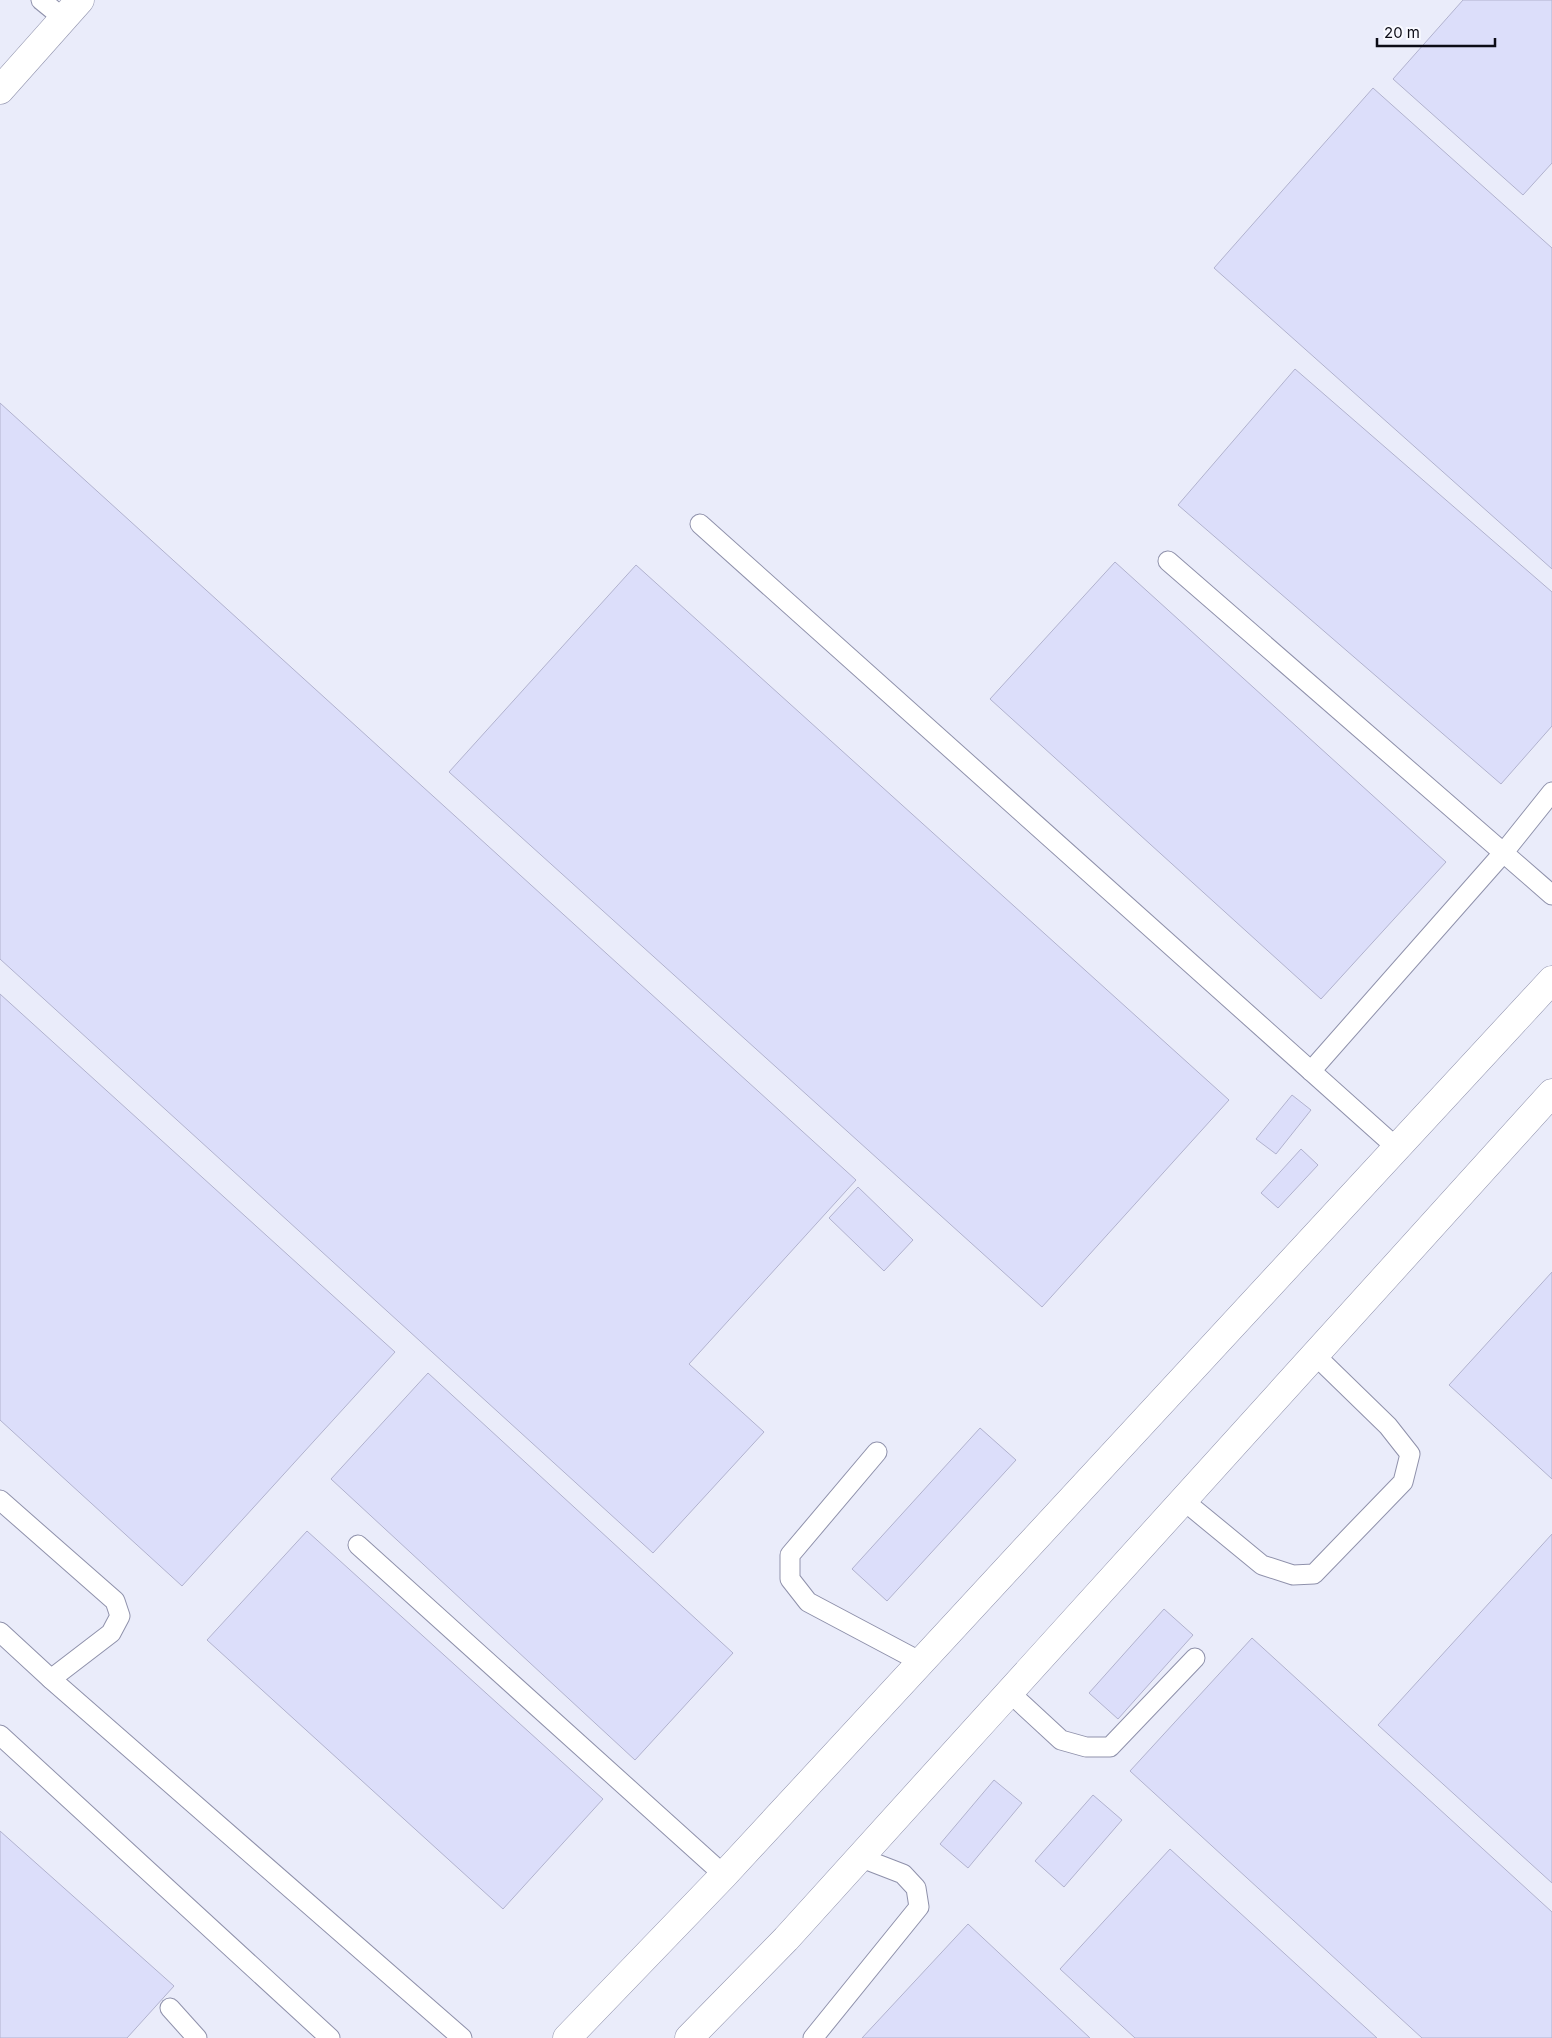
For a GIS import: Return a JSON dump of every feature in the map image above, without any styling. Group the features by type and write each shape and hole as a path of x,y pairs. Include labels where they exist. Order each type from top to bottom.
{"street":[{"path":"0,90 72,9"},
{"path":"567,2038 724,1875 1552,980"},
{"path":"690,2038 786,1938 1552,1094"}],"lane":[{"path":"40,0 72,9"},
{"path":"700,524 1397,1148"},
{"path":"1168,561 1552,895"},
{"path":"1311,1071 1504,852 1552,792"},
{"path":"1183,1500 1262,1565 1293,1575 1314,1574 1403,1482 1410,1454 1388,1426 1314,1355"},
{"path":"877,1452 790,1555 790,1579 808,1602 920,1662"},
{"path":"0,1500 115,1600 120,1616 111,1633 51,1679"},
{"path":"358,1545 724,1875"},
{"path":"0,1632 51,1679 462,2038"},
{"path":"1009,1692 1061,1740 1086,1747 1110,1747 1195,1658"},
{"path":"0,1735 330,2038"},
{"path":"813,2038 919,1907 916,1888 903,1874 859,1857"},
{"path":"170,2008 198,2038"}],"shaded area":[{"path":"0,0 1552,0 1552,2038 0,2038"}],"building":[{"path":"1463,0 1552,0 1552,163 1523,195 1393,79"},
{"path":"1373,88 1552,248 1552,569 1214,268"},
{"path":"1295,369 1552,592 1552,726 1501,784 1178,505"},
{"path":"0,403 856,1180 689,1364 764,1432 653,1553 0,959"},
{"path":"1115,562 1446,862 1321,999 990,699"},
{"path":"636,565 1229,1100 1042,1307 449,772"},
{"path":"0,994 395,1352 182,1586 0,1420"},
{"path":"1292,1095 1311,1110 1276,1154 1256,1139"},
{"path":"1301,1149 1318,1165 1278,1208 1261,1193"},
{"path":"858,1187 913,1240 884,1271 829,1218"},
{"path":"1552,1272 1552,1479 1449,1385"},
{"path":"428,1373 733,1653 635,1760 331,1479"},
{"path":"980,1428 1016,1460 887,1601 852,1569"},
{"path":"307,1531 603,1799 503,1909 207,1640"},
{"path":"1552,1534 1552,1883 1378,1725"},
{"path":"1164,1609 1193,1635 1118,1719 1089,1693"},
{"path":"1252,1638 1552,1912 1552,2038 1422,2038 1130,1771"},
{"path":"994,1780 1022,1803 968,1868 940,1844"},
{"path":"1093,1795 1122,1820 1064,1887 1035,1861"},
{"path":"0,1831 174,1986 127,2038 0,2038"},
{"path":"1170,1849 1377,2038 1135,2038 1060,1969"},
{"path":"968,1924 1090,2038 862,2038"}]}
